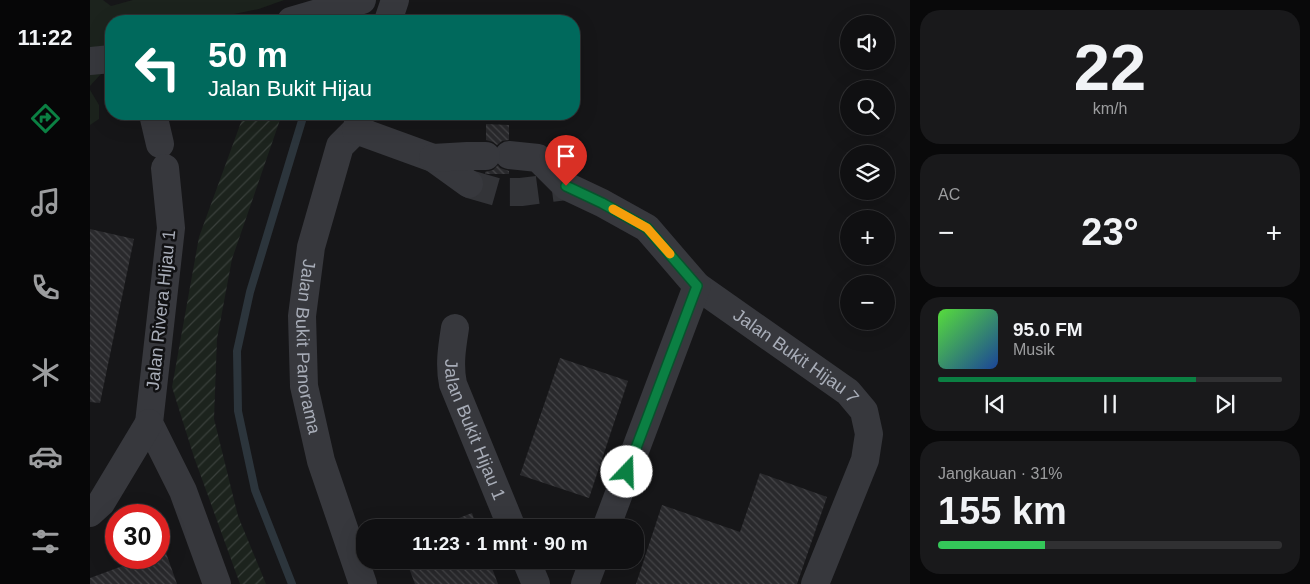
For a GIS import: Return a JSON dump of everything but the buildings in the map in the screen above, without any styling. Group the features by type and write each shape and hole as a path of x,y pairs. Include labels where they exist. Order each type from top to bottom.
{"street":[{"path":"311,15 362,0"},
{"path":"390,15 395,0"},
{"path":"90,61 105,60"},
{"name":"Jalan Rivera Hijau 1","path":"90,513 100,503 149,423 171,228 162,156 154,120"},
{"path":"359,122 433,158 469,184"},
{"name":"Jalan Bukit Panorama","path":"359,122 340,146 311,248 302,316 304,386 310,414 321,461 362,584"},
{"name":"Jalan Bukit Hijau 7","path":"433,158 467,156 538,158 566,186 647,228 697,286 848,392 864,411 869,434 865,460 816,584"},
{"path":"609,519 697,286"},
{"name":"Jalan Bukit Hijau 1","path":"454,328 451,358 453,384 508,519"},
{"path":"149,423 183,491 217,584"},
{"path":"530,569 536,584"},
{"path":"585,584 591,569"}],"shaded area":[{"path":"90,0 103,0 111,6 133,0 284,0 259,9 230,15 105,15 105,70 90,86"},
{"path":"90,90 99,105 99,119 90,125"},
{"path":"242,120 280,120 232,259 217,339 214,419 238,516 266,584 240,584 194,457 172,387 199,237"}],"waterway":[{"path":"292,584 255,490 238,411 237,351 250,292 302,120"}],"tunnel":[{"path":"469,184 497,192 521,192 566,186"}],"slow traffic":[{"path":"613,209 647,228 670,254"}],"route":[{"path":"566,186 647,228 697,286 627,472"}]}
